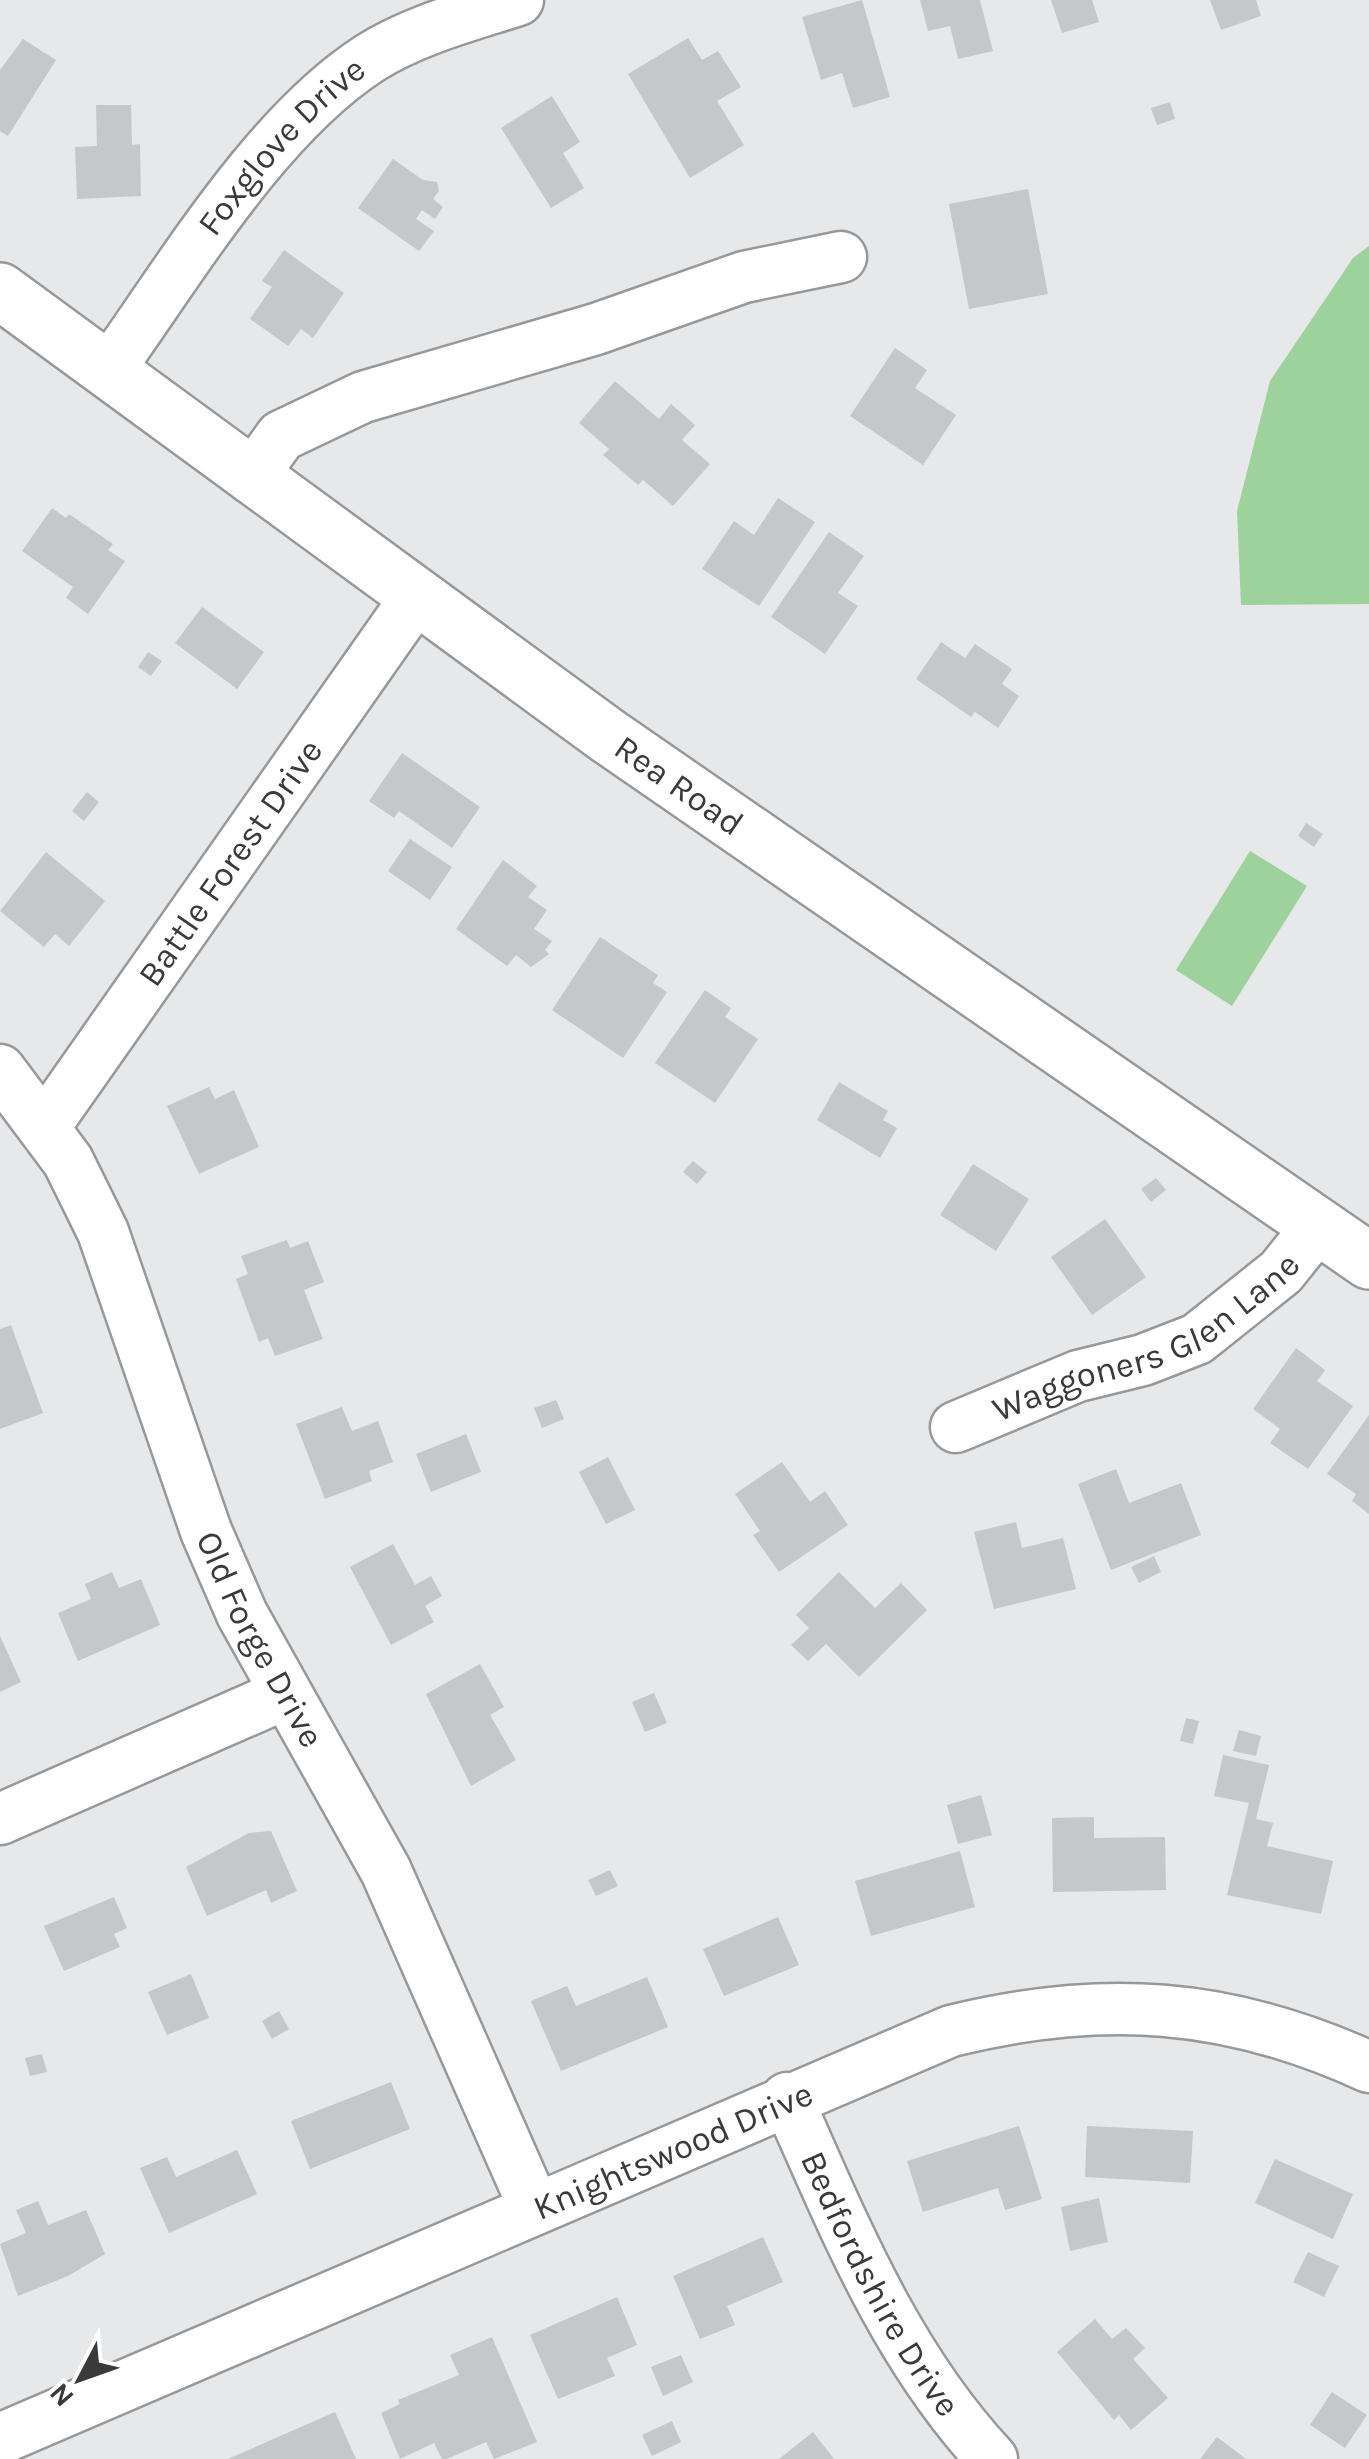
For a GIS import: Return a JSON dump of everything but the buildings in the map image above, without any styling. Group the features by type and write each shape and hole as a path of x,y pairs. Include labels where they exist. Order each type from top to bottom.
{"main road":[{"name":"Rea Road","path":"0,291 623,746 1369,1261"}],"street":[{"name":"Foxglove Drive","path":"108,371 286,129 326,90 397,44 518,0"},
{"path":"251,478 282,436 363,397 578,334 744,277 841,257"},
{"name":"Battle Forest Drive","path":"45,1126 416,596"},
{"name":"Old Forge Drive","path":"0,1070 45,1126 103,1232 206,1531 242,1614 386,1871 534,2207"},
{"name":"Waggoners Glen Lane","path":"956,1427 1078,1376 1144,1360 1196,1338 1280,1272 1318,1226"},
{"path":"0,1819 285,1694"},
{"name":"Knightswood Drive","path":"0,2438 951,2030 1014,2015 1082,2008 1160,2008 1246,2021 1318,2044 1369,2067"},
{"name":"Bedfordshire Drive","path":"787,2098 876,2298 924,2374 992,2459"}],"green space":[{"path":"1369,246 1369,604 1241,605 1237,511 1270,381 1353,258"},
{"path":"1250,851 1307,886 1232,1006 1176,970"}]}
